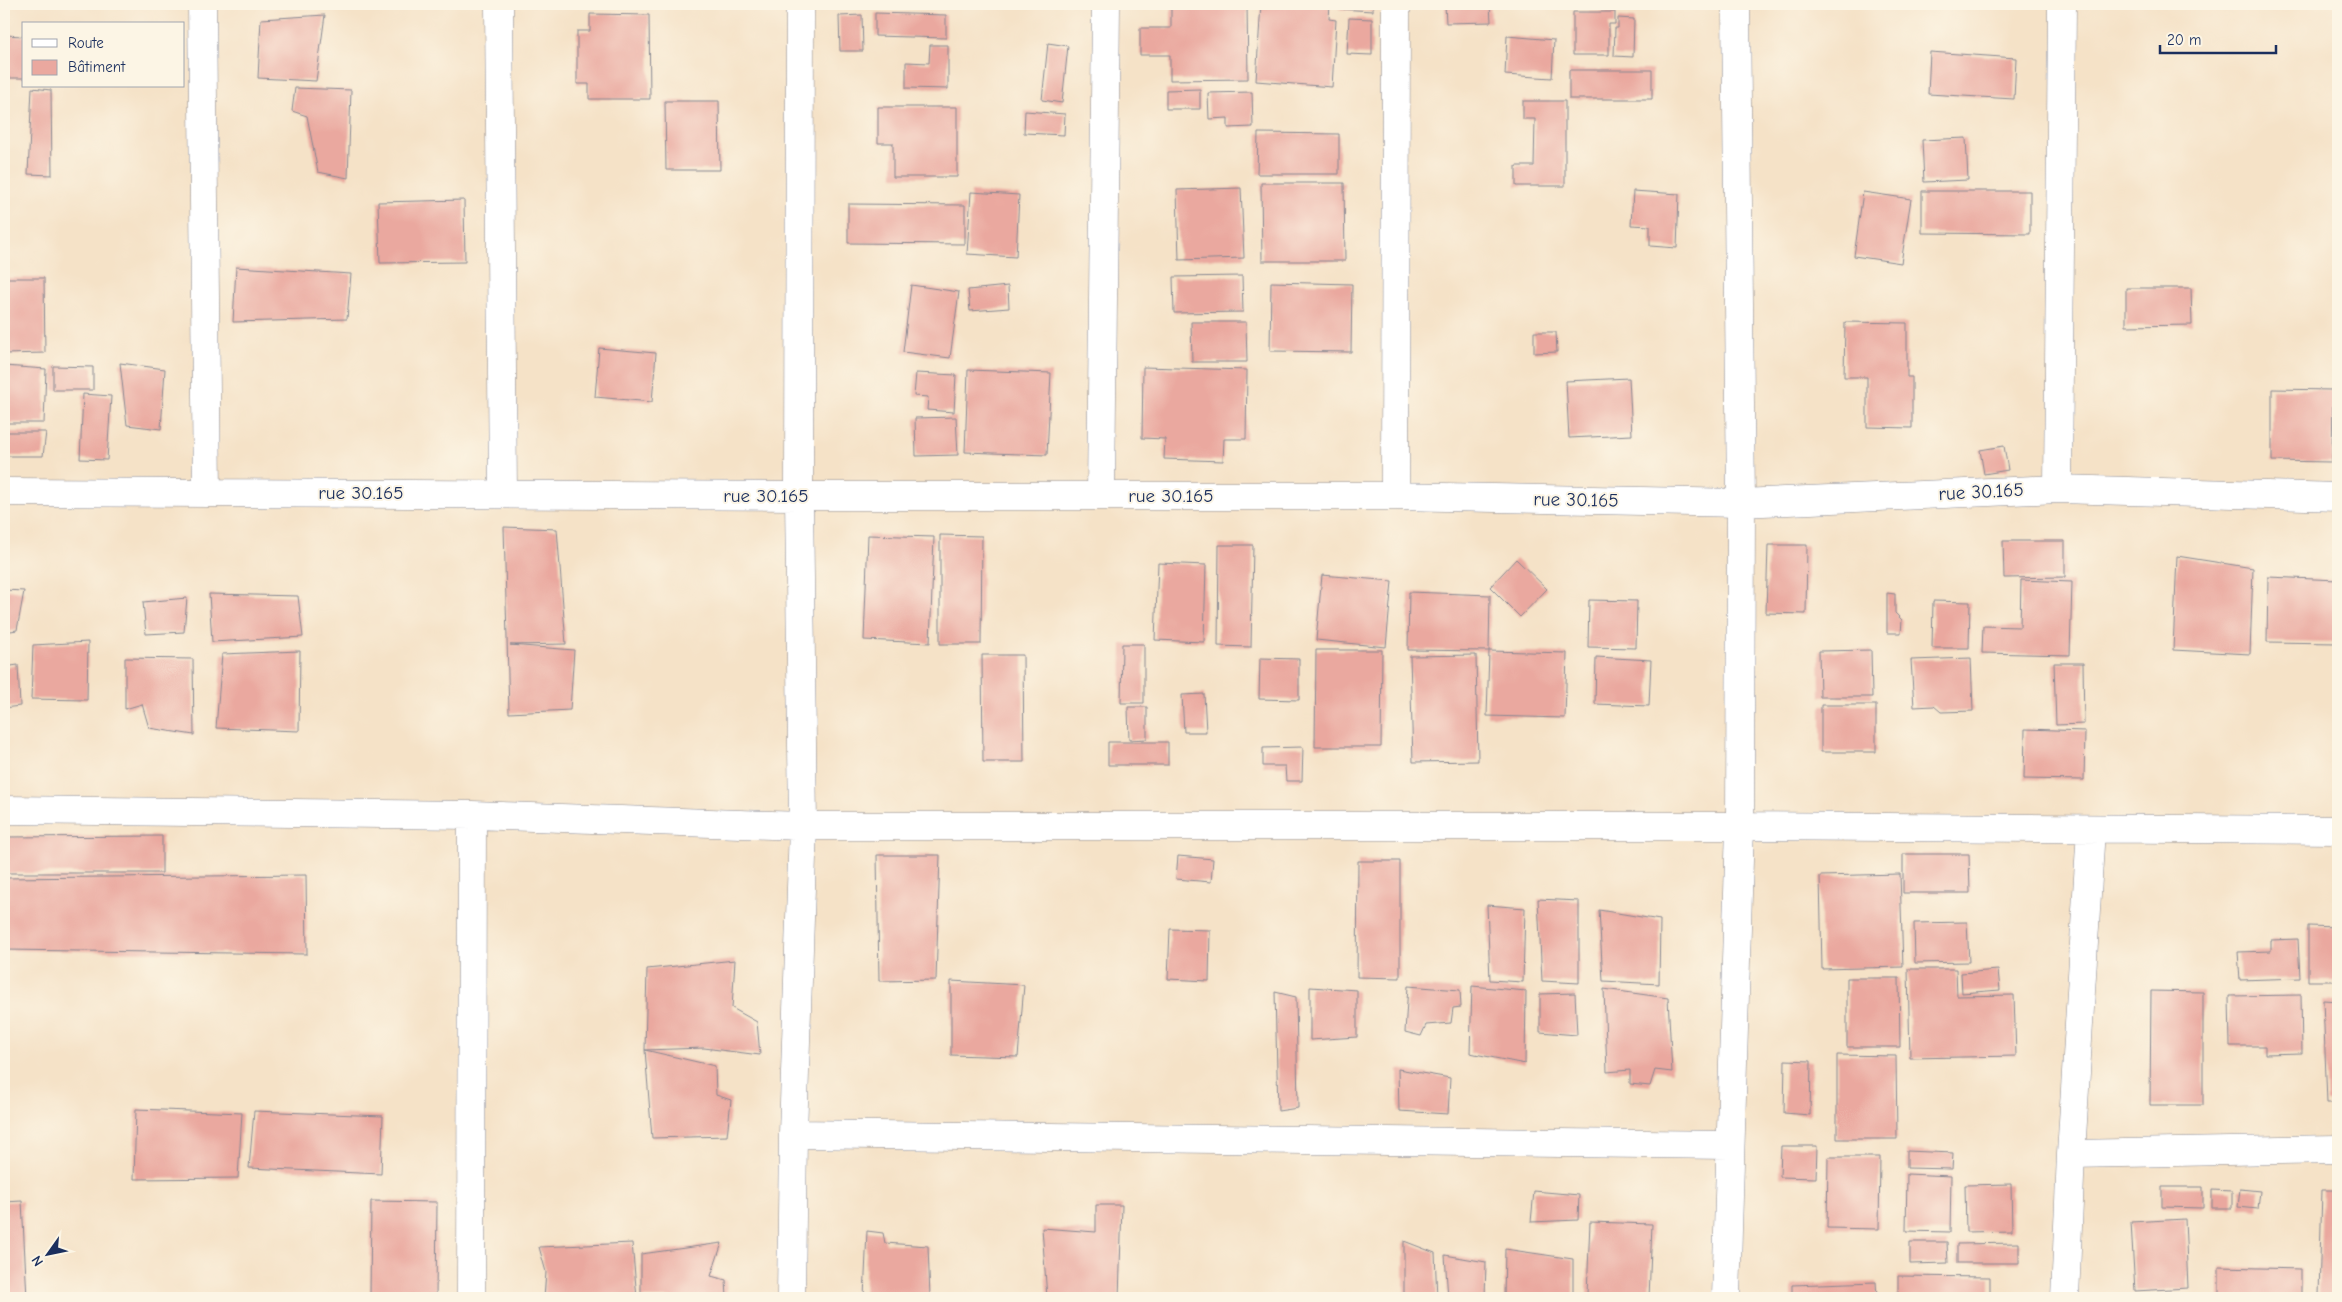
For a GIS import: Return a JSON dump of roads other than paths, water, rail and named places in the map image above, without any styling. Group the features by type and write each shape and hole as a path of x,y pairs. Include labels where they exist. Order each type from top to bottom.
{"street":[{"path":"202,4 207,493"},
{"path":"499,4 503,494"},
{"path":"791,1298 793,1134 803,826 799,496 800,4"},
{"path":"1101,496 1106,4"},
{"path":"1395,496 1396,4"},
{"path":"1726,1298 1729,1145 1740,826 1740,503 1736,4"},
{"path":"2058,489 2062,4"},
{"name":"rue 30.165","path":"4,492 799,496 1395,496 1740,503 2058,489 2338,497"},
{"path":"4,810 472,815 803,826 1740,826 2338,830"},
{"path":"471,1298 472,815"},
{"path":"2065,1298 2071,1154 2091,829"},
{"path":"793,1134 1729,1145"},
{"path":"2071,1154 2338,1148"}]}
